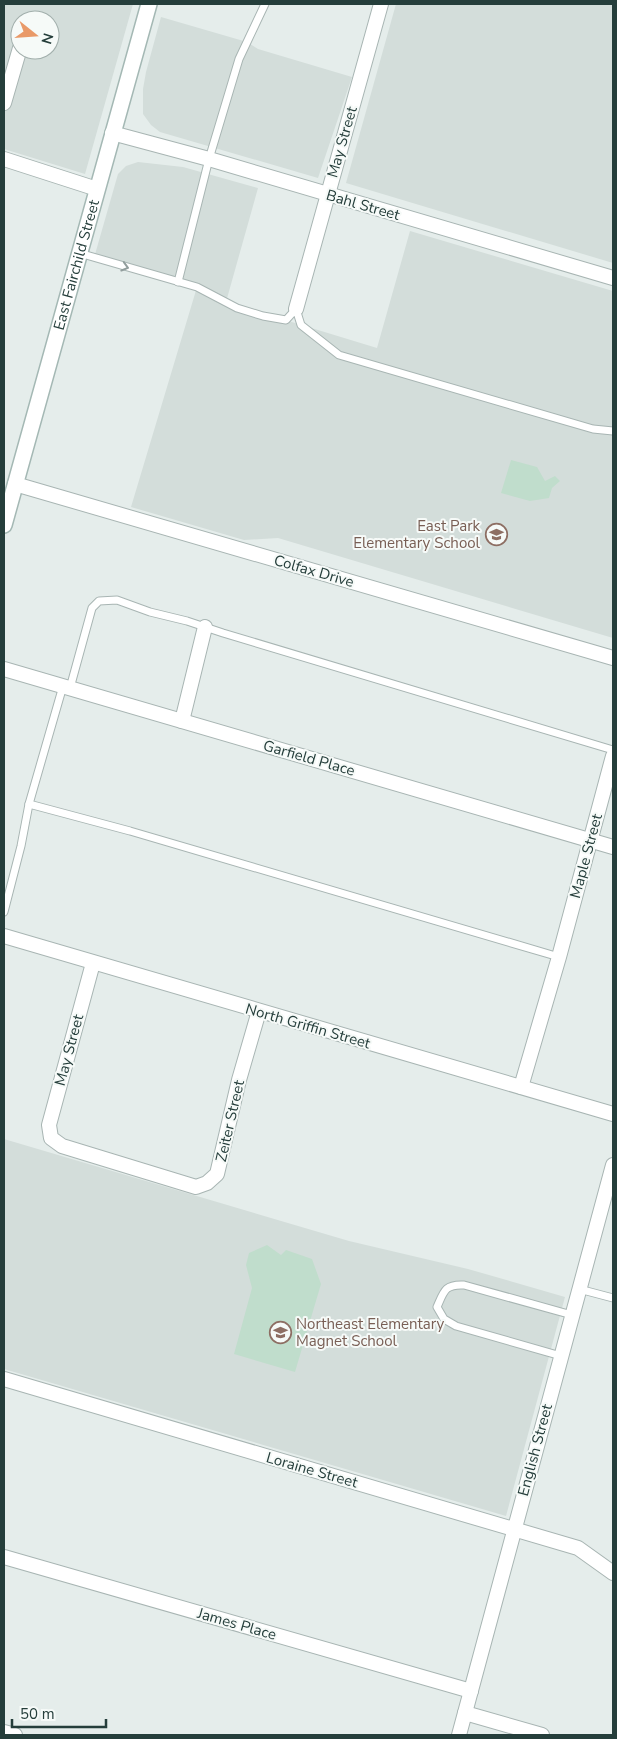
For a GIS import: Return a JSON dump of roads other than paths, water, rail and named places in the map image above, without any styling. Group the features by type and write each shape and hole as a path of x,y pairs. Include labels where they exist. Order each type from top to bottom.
{"street":[{"name":"East Fairchild Street","path":"4,525 148,4"},
{"name":"May Street","path":"296,310 381,4"},
{"path":"4,103 17,60"},
{"name":"Bahl Street","path":"112,133 208,159 613,278"},
{"path":"4,159 97,189"},
{"name":"Colfax Drive","path":"16,484 613,658"},
{"path":"182,721 205,627"},
{"name":"Garfield Place","path":"4,669 613,847"},
{"name":"Maple Street","path":"521,1087 559,957 613,756"},
{"name":"North Griffin Street","path":"4,936 613,1114"},
{"name":"May Street","path":"51,1138 49,1125 93,963"},
{"name":"Zeiter Street","path":"51,1138 62,1146 196,1186 207,1184 217,1174 239,1080 260,1012"},
{"name":"English Street","path":"459,1735 613,1165"},
{"name":"Loraine Street","path":"4,1379 578,1548 613,1573"},
{"name":"James Place","path":"4,1557 471,1691"},
{"path":"465,1713 542,1735"},
{"path":"4,1732 15,1735"}],"lane":[{"path":"178,282 208,159 239,59 265,4"},
{"path":"78,253 197,287 237,308 263,316 286,320 296,310 301,325 339,354 594,429 613,431"},
{"path":"4,912 21,846 29,804 92,608 100,601 117,600 150,612 613,750"},
{"path":"29,804 130,831 559,957"},
{"path":"561,1356 456,1326 444,1319 437,1306 444,1290 454,1284 464,1284 572,1315"},
{"path":"579,1289 613,1298"}],"place":[{"name":"East Park Elementary School","path":"496,535"},
{"name":"Northeast Elementary Magnet School","path":"280,1333"}]}
